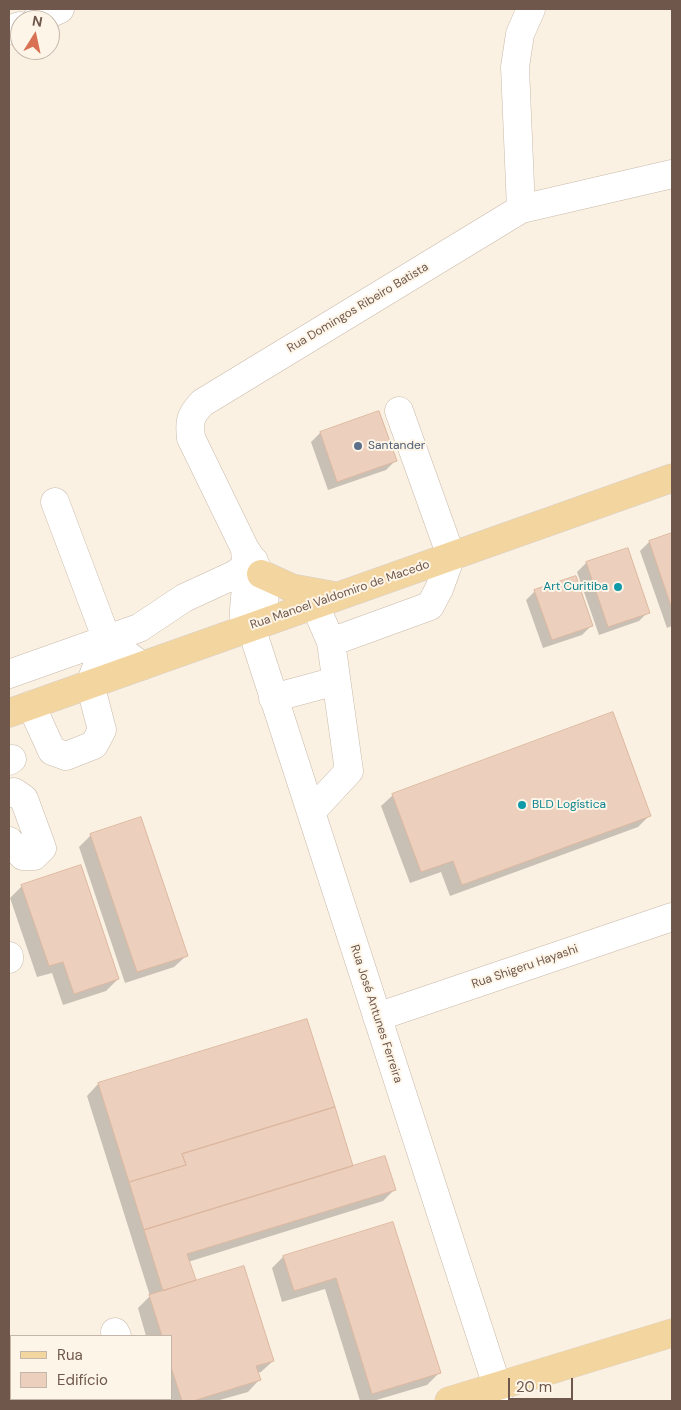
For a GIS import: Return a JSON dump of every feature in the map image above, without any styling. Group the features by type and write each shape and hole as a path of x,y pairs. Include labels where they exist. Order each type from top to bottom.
{"main road":[{"name":"Rua Manoel Valdomiro de Macedo","path":"20,709 142,666 247,618 326,601 672,478"},
{"path":"251,562 292,588 326,601"},
{"path":"449,1401 497,1394 672,1333"}],"street":[{"path":"521,209 515,67 520,34 531,9"},
{"name":"Rua Domingos Ribeiro Batista","path":"247,618 260,617 264,606 264,582 251,562 191,438 189,425 193,412 202,403 521,209 672,174"},
{"path":"331,642 430,606 439,589 451,556 399,411"},
{"path":"55,502 107,640 142,666"},
{"path":"9,674 139,628 184,598 234,576 251,562"},
{"path":"212,586 230,593 247,618"},
{"path":"311,812 349,771 326,601"},
{"name":"Rua José Antunes Ferreira","path":"247,618 497,1394"},
{"path":"20,709 52,751 66,756 94,745 102,730 90,684 107,640"},
{"path":"273,698 336,680"},
{"path":"9,793 14,792 24,799 42,848 34,856 23,856 9,841"},
{"name":"Rua Shigeru Hayashi","path":"377,1017 672,917"}],"building":[{"name":"Santander","path":"379,411 397,461 337,482 320,432"},
{"path":"672,533 672,609 649,541"},
{"name":"Art Curitiba","path":"628,548 650,613 608,627 586,562"},
{"path":"576,576 593,626 552,640 534,590"},
{"name":"BLD Logística","path":"613,712 651,816 462,885 453,861 421,872 392,794"},
{"path":"141,817 188,956 137,972 90,834"},
{"path":"81,865 119,979 74,994 63,962 49,966 21,885"},
{"path":"307,1019 335,1107 182,1154 186,1165 129,1182 98,1083"},
{"path":"335,1107 353,1166 144,1230 129,1182 186,1165 182,1154"},
{"path":"385,1156 396,1190 187,1254 196,1280 163,1291 144,1230"},
{"path":"393,1222 441,1373 372,1394 336,1278 294,1291 283,1256"},
{"path":"244,1266 274,1361 256,1366 261,1380 193,1401 182,1401 172,1370 172,1335 162,1335 149,1295"}],"place":[{"name":"Santander","path":"358,446"},
{"name":"Art Curitiba","path":"618,587"},
{"name":"BLD Logística","path":"522,805"}]}
